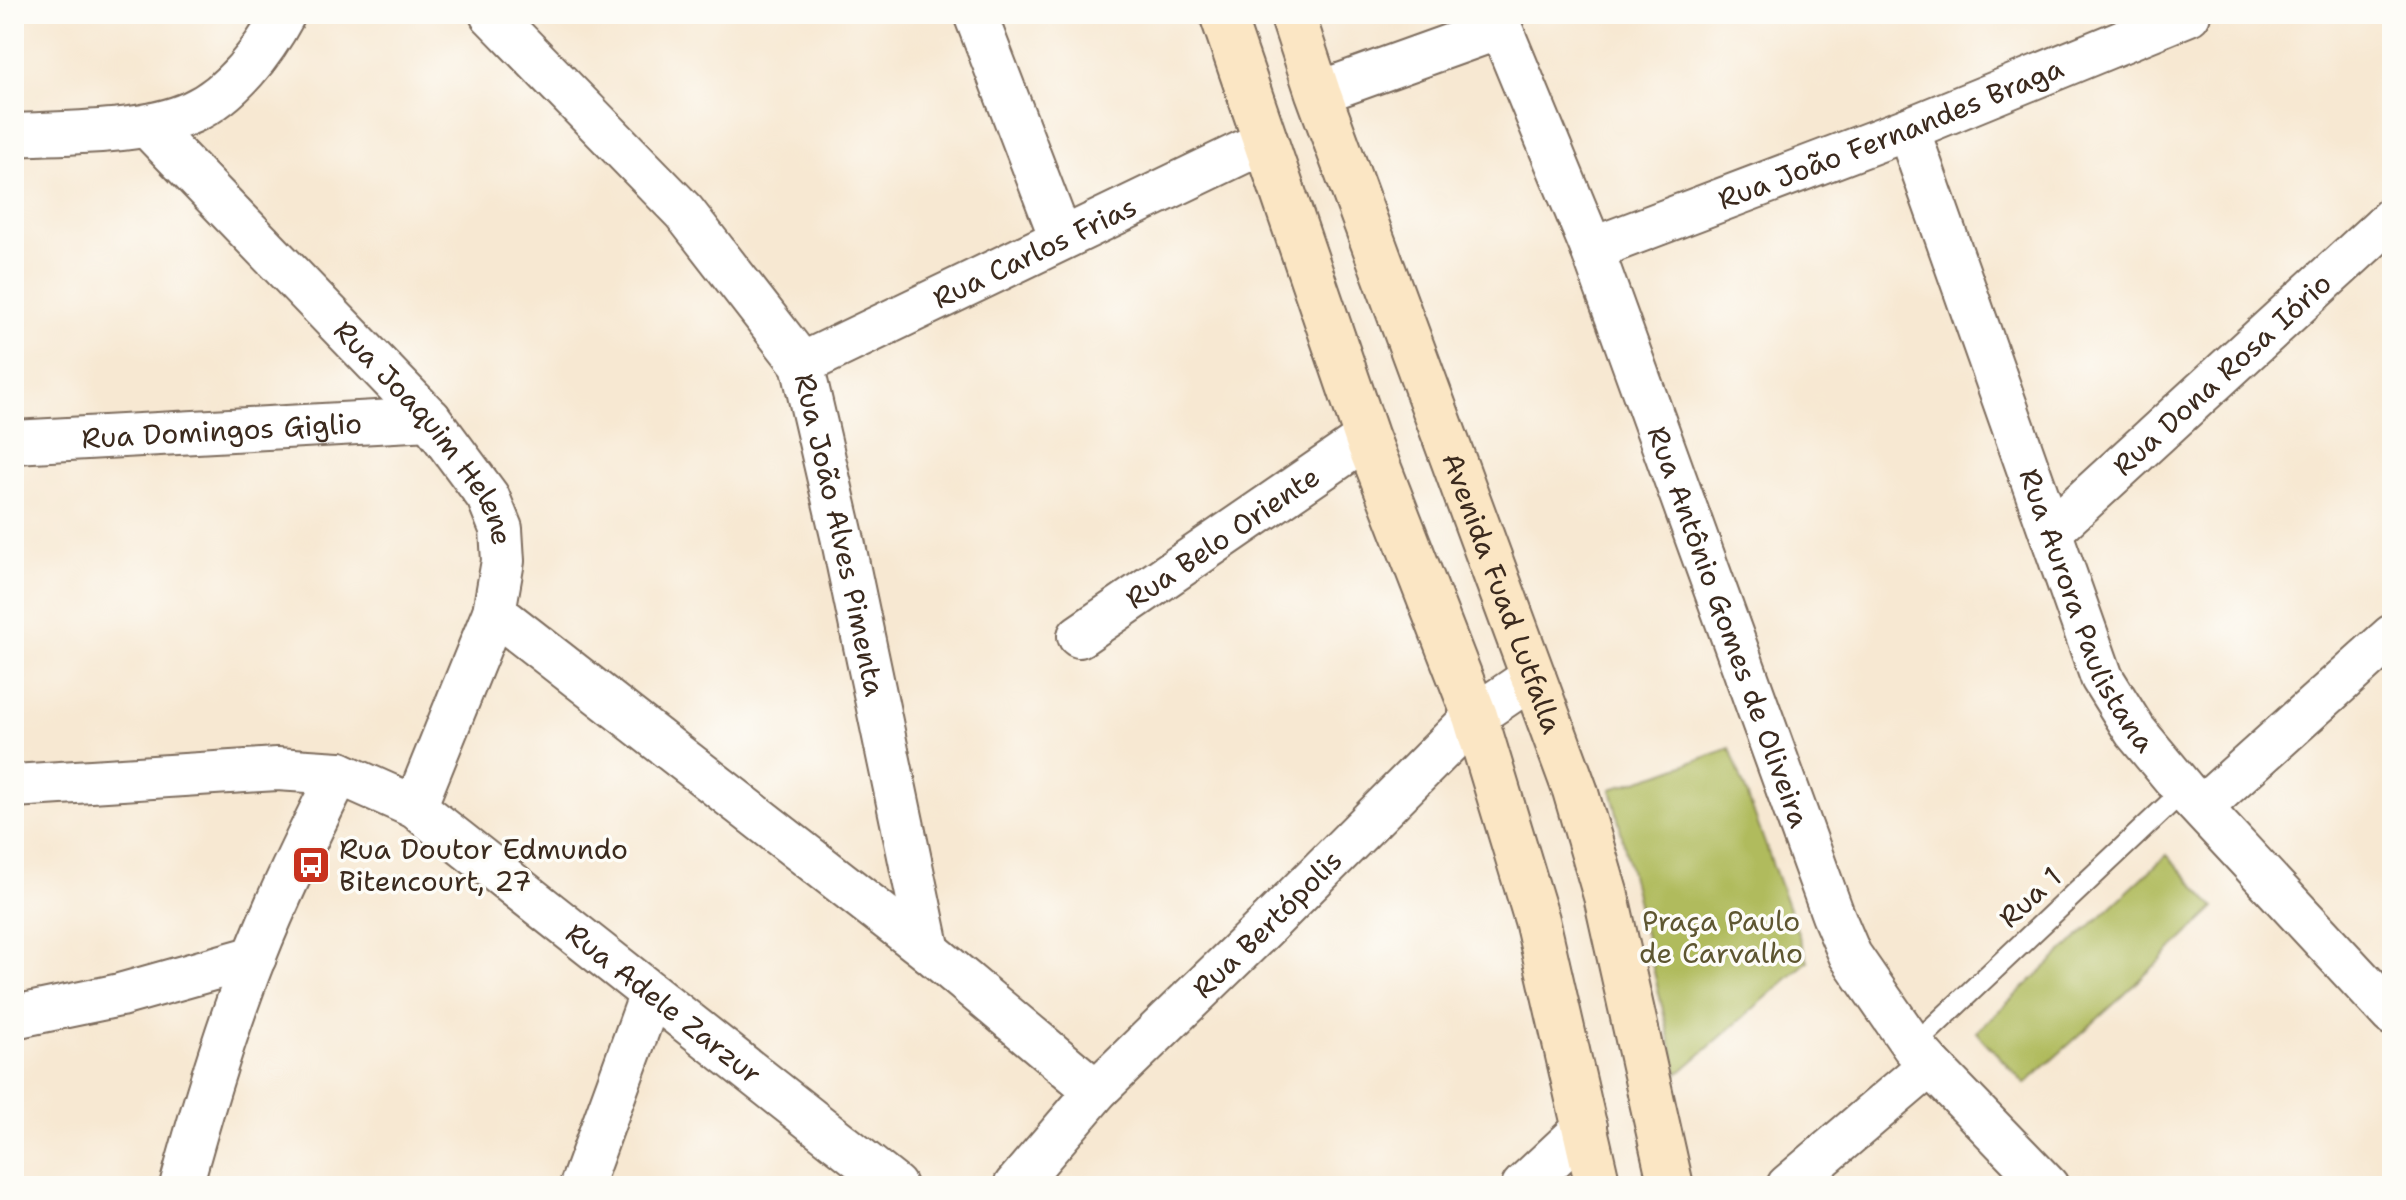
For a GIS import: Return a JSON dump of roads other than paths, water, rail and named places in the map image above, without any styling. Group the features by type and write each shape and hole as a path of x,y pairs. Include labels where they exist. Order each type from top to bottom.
{"main road":[{"path":"1222,14 1367,438 1475,716 1537,920 1598,1186"},
{"name":"Avenida Fuad Lutfalla","path":"1292,14 1318,93 1575,790 1606,896 1671,1186"}],"street":[{"path":"14,135 147,126 193,112 233,84 267,32 284,14"},
{"name":"Rua João Alves Pimenta","path":"491,14 684,212 802,364 842,536 929,951"},
{"path":"975,14 1061,238"},
{"name":"Rua João Fernandes Braga","path":"1592,249 1908,129 2189,14"},
{"path":"1318,93 1497,21"},
{"name":"Rua Antônio Gomes de Oliveira","path":"1497,21 1592,249 1850,955 1922,1056 2047,1186"},
{"name":"Rua Joaquim Helene","path":"147,126 430,419 488,497 501,529 503,561 494,612 415,807"},
{"name":"Rua Aurora Paulistana","path":"1908,129 2102,678 2135,731 2193,799 2392,1014"},
{"name":"Rua Carlos Frias","path":"802,364 1266,141"},
{"name":"Rua Dona Rosa Iório","path":"2051,531 2392,218"},
{"name":"Rua Domingos Giglio","path":"14,442 430,419"},
{"name":"Rua Belo Oriente","path":"1079,636 1367,438"},
{"path":"494,612 929,951 1096,1091"},
{"path":"2193,799 2392,636"},
{"name":"Rua Bertópolis","path":"1015,1186 1096,1091 1475,716 1534,676"},
{"name":"Rua Adele Zarzur","path":"14,786 277,769 339,773 415,807 895,1186"},
{"path":"181,1186 219,1057 255,957 296,861 339,773"},
{"path":"14,1017 120,995 255,957"},
{"path":"581,1186 651,994"},
{"path":"1788,1186 1922,1056"},
{"path":"1523,1186 1586,1127"}],"lane":[{"name":"Rua 1","path":"1922,1056 2193,799"}],"place":[{"name":"Rua Doutor Edmundo Bitencourt, 27","path":"311,865"}],"park label":[{"name":"Praça Paulo de Carvalho","path":"1721,937"}]}
